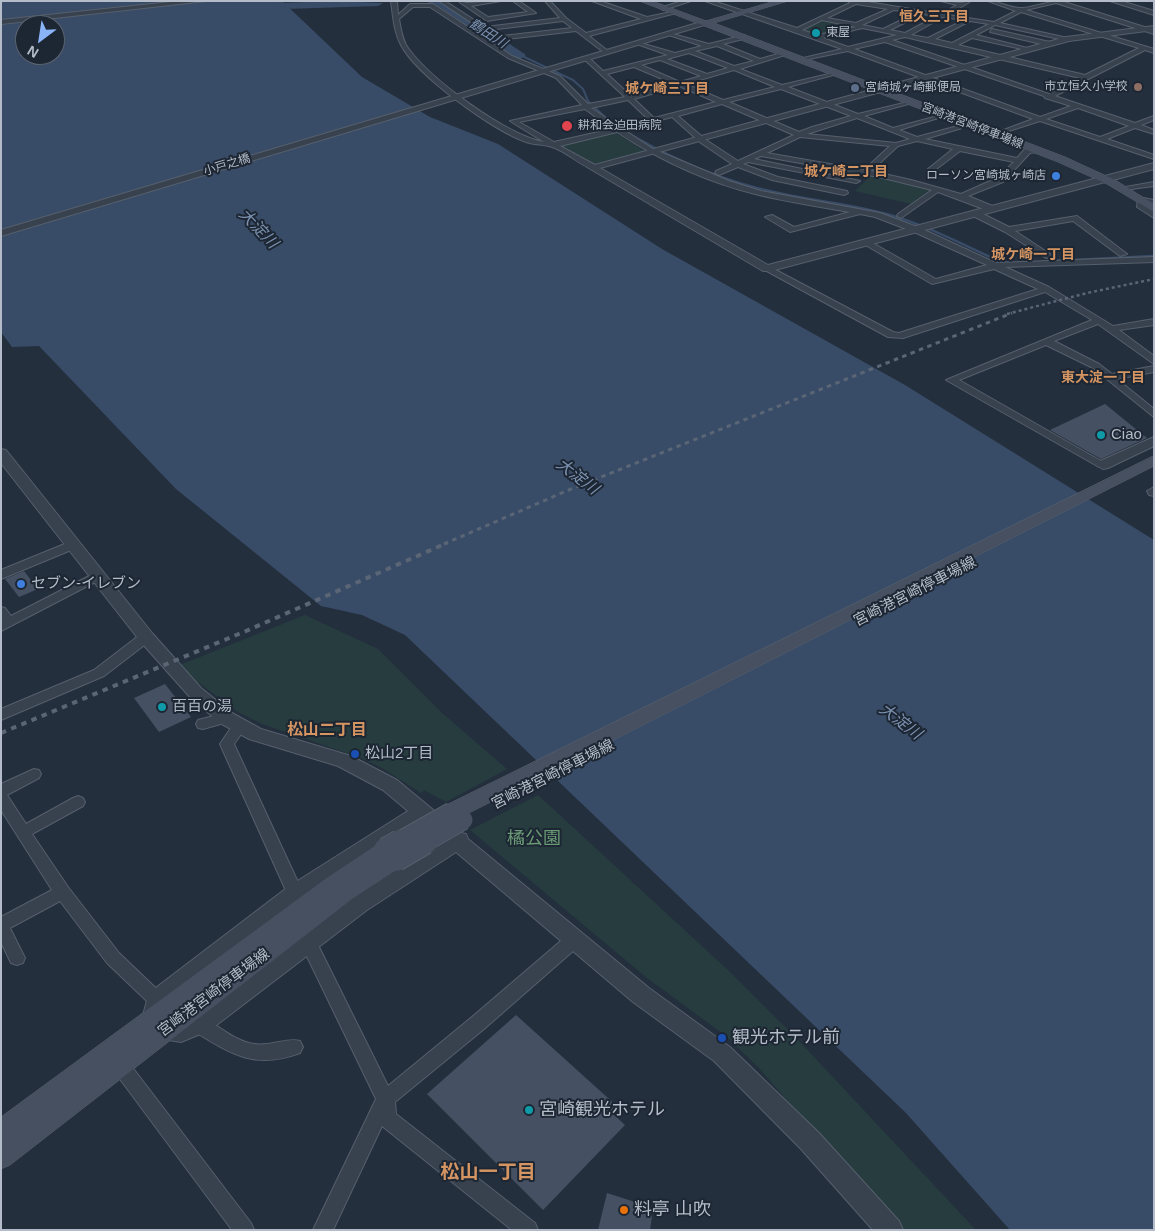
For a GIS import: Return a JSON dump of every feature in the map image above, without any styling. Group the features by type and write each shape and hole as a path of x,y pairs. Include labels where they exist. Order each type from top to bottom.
{"main road":[{"name":"宮崎港宮崎停車場線","path":"644,1 745,37 1034,150 1124,188 1154,209"},
{"path":"707,23 784,1"},
{"name":"宮崎港宮崎停車場線","path":"1,1133 158,1017 340,888 386,850 452,812 1107,480 1154,460"},
{"name":"宮崎港宮崎停車場線","path":"1107,480 1154,471"},
{"name":"宮崎港宮崎停車場線","path":"1,1156 120,1065 158,1017"}],"street":[{"path":"1,22 203,1"},
{"path":"394,1 396,18 405,48 455,97 507,130 541,144 556,144 616,130"},
{"path":"441,1 499,38"},
{"path":"460,1 487,19 532,13 515,1"},
{"path":"466,5 499,1"},
{"path":"594,1 646,19"},
{"path":"663,8 689,1"},
{"path":"707,1 817,37 1038,119 1154,157"},
{"path":"943,1 963,5"},
{"path":"801,60 906,35 970,1"},
{"path":"990,1 1154,51"},
{"path":"953,45 1021,10 1057,1 1154,32"},
{"path":"1113,1 1154,13"},
{"path":"540,5 548,2 564,19 606,52"},
{"path":"797,30 854,2 995,24 1069,39"},
{"path":"396,18 412,5 431,5 510,57 563,81 585,106 616,130 650,151 726,183 760,193 862,212 894,220 998,265 1046,289 1099,320 1154,362"},
{"path":"514,8 532,6"},
{"path":"857,26 892,9"},
{"path":"478,12 487,11"},
{"path":"586,36 674,12"},
{"path":"884,31 920,13"},
{"path":"821,18 953,45 1085,77"},
{"path":"484,29 564,19"},
{"path":"929,40 967,21"},
{"name":"小戸之橋","path":"1,233 707,23"},
{"path":"817,37 864,27"},
{"path":"592,167 1069,39 1154,28"},
{"path":"485,40 578,29"},
{"path":"985,29 1050,44"},
{"path":"672,34 708,46"},
{"path":"972,36 1029,50"},
{"path":"602,73 745,37"},
{"path":"886,40 1047,97 1154,132"},
{"path":"975,50 995,41"},
{"path":"639,43 676,54"},
{"path":"718,44 759,61"},
{"path":"1047,97 1144,48"},
{"path":"689,51 919,140 1020,161"},
{"path":"786,54 630,98 514,121 767,269 891,334 900,336 1046,289"},
{"path":"586,58 653,120"},
{"path":"660,58 706,76"},
{"path":"635,65 800,135 896,145 969,125"},
{"path":"626,127 835,73"},
{"path":"719,173 814,128 910,102"},
{"path":"996,135 1084,103"},
{"path":"673,115 697,138 738,165 800,185 844,193"},
{"path":"892,130 943,115"},
{"path":"1101,139 1154,118"},
{"path":"864,173 896,145"},
{"path":"931,171 959,148"},
{"path":"964,196 1000,180 1028,151 1034,150"},
{"path":"762,154 937,189 964,196 992,209"},
{"path":"748,160 856,181"},
{"path":"767,269 932,227 1154,166"},
{"path":"1124,188 1154,184"},
{"path":"902,216 937,189"},
{"path":"1154,202 1141,199 1140,205 1154,216"},
{"path":"770,217 793,230 862,212"},
{"path":"976,214 1008,230 1049,256"},
{"path":"1008,230 1074,218 1124,254"},
{"path":"866,243 935,282 998,265 1098,257 1154,259"},
{"path":"1099,320 951,380 1107,480 1154,441"},
{"path":"1111,329 1154,322"},
{"path":"1046,341 1096,366 1154,414"},
{"path":"1111,377 1154,369"},
{"path":"1,453 146,638 195,692 233,722 256,734 299,745 344,762 390,785 459,840 641,995 722,1054 810,1141 890,1230"},
{"path":"1,575 72,545"},
{"path":"1,611 6,625 97,576"},
{"path":"1,715 99,672 146,638"},
{"path":"203,724 233,722"},
{"path":"233,722 227,744 295,893"},
{"path":"1,791 34,774"},
{"path":"1,798 62,892 158,1017 181,1032 198,1024 253,986 308,942 376,892 429,857 459,840"},
{"path":"23,832 78,802"},
{"path":"158,1017 295,893 423,811"},
{"path":"17,958 1,925 62,892"},
{"path":"323,1230 385,1099 478,1023 575,939"},
{"path":"308,942 385,1099 388,1119 528,1230"},
{"path":"198,1024 238,1047 259,1055 278,1053 294,1047"},
{"path":"120,1065 244,1230"}],"green space":[{"path":"823,20 858,27 817,36 802,30"},
{"path":"614,132 644,151 594,164 561,145"},
{"path":"870,176 930,190 911,204 855,191"},
{"path":"305,615 378,649 442,713 507,769 446,802 424,790 421,793 382,768 361,758 262,724 238,712 188,675 180,665"},
{"name":"橘公園","path":"538,795 729,971 801,1043 976,1230 904,1230 818,1137 760,1069 726,1036 647,978 470,830"}],"water":[{"name":"大淀川","path":"1,1 282,1 362,77 430,117 498,144 662,249 905,385 1154,540 1154,1230 1010,1230 906,1113 405,635 362,615 321,606 176,489 39,346 12,347 1,332"}],"building":[{"name":"Ciao","path":"1105,404 1147,438 1101,459 1050,430"},
{"name":"セブン-イレブン","path":"24,571 38,589 19,597 5,579"},
{"name":"百百の湯","path":"165,684 191,717 159,732 134,698"},
{"name":"宮崎観光ホテル","path":"516,1015 618,1107 612,1113 625,1125 543,1210 427,1094"},
{"name":"料亭 山吹","path":"607,1193 638,1203 652,1216 650,1230 598,1230"}],"waterway":[{"name":"鶴田川","path":"429,1 441,3 520,55"},
{"name":"鶴田川","path":"253,7 378,3"},
{"path":"520,55 573,80 583,89 588,101 609,121"},
{"path":"626,132 635,137"},
{"path":"633,136 666,154 719,176 788,195 861,208 904,219 999,261 1011,263"},
{"path":"1054,261 1153,256"}],"railway":[{"path":"1007,314 1087,293 1154,279"},
{"path":"444,544 571,489 1012,313"},
{"path":"1,733 246,631 447,543"}],"place":[{"name":"東屋","path":"816,33"},
{"name":"市立恒久小学校","path":"1138,87"},
{"name":"宮崎城ヶ崎郵便局","path":"855,88"},
{"name":"耕和会迫田病院","path":"567,126"},
{"name":"ローソン宮崎城ヶ崎店","path":"1056,176"},
{"name":"Ciao","path":"1101,435"},
{"name":"セブン-イレブン","path":"21,584"},
{"name":"百百の湯","path":"162,707"},
{"name":"松山2丁目","path":"355,754"},
{"name":"観光ホテル前","path":"722,1038"},
{"name":"宮崎観光ホテル","path":"529,1110"},
{"name":"料亭 山吹","path":"624,1210"}],"district":[{"name":"恒久三丁目","path":"934,17"},
{"name":"城ケ崎三丁目","path":"667,89"},
{"name":"城ケ崎二丁目","path":"846,172"},
{"name":"城ケ崎一丁目","path":"1033,255"},
{"name":"東大淀一丁目","path":"1103,378"},
{"name":"松山二丁目","path":"327,731"},
{"name":"松山一丁目","path":"488,1173"}]}
